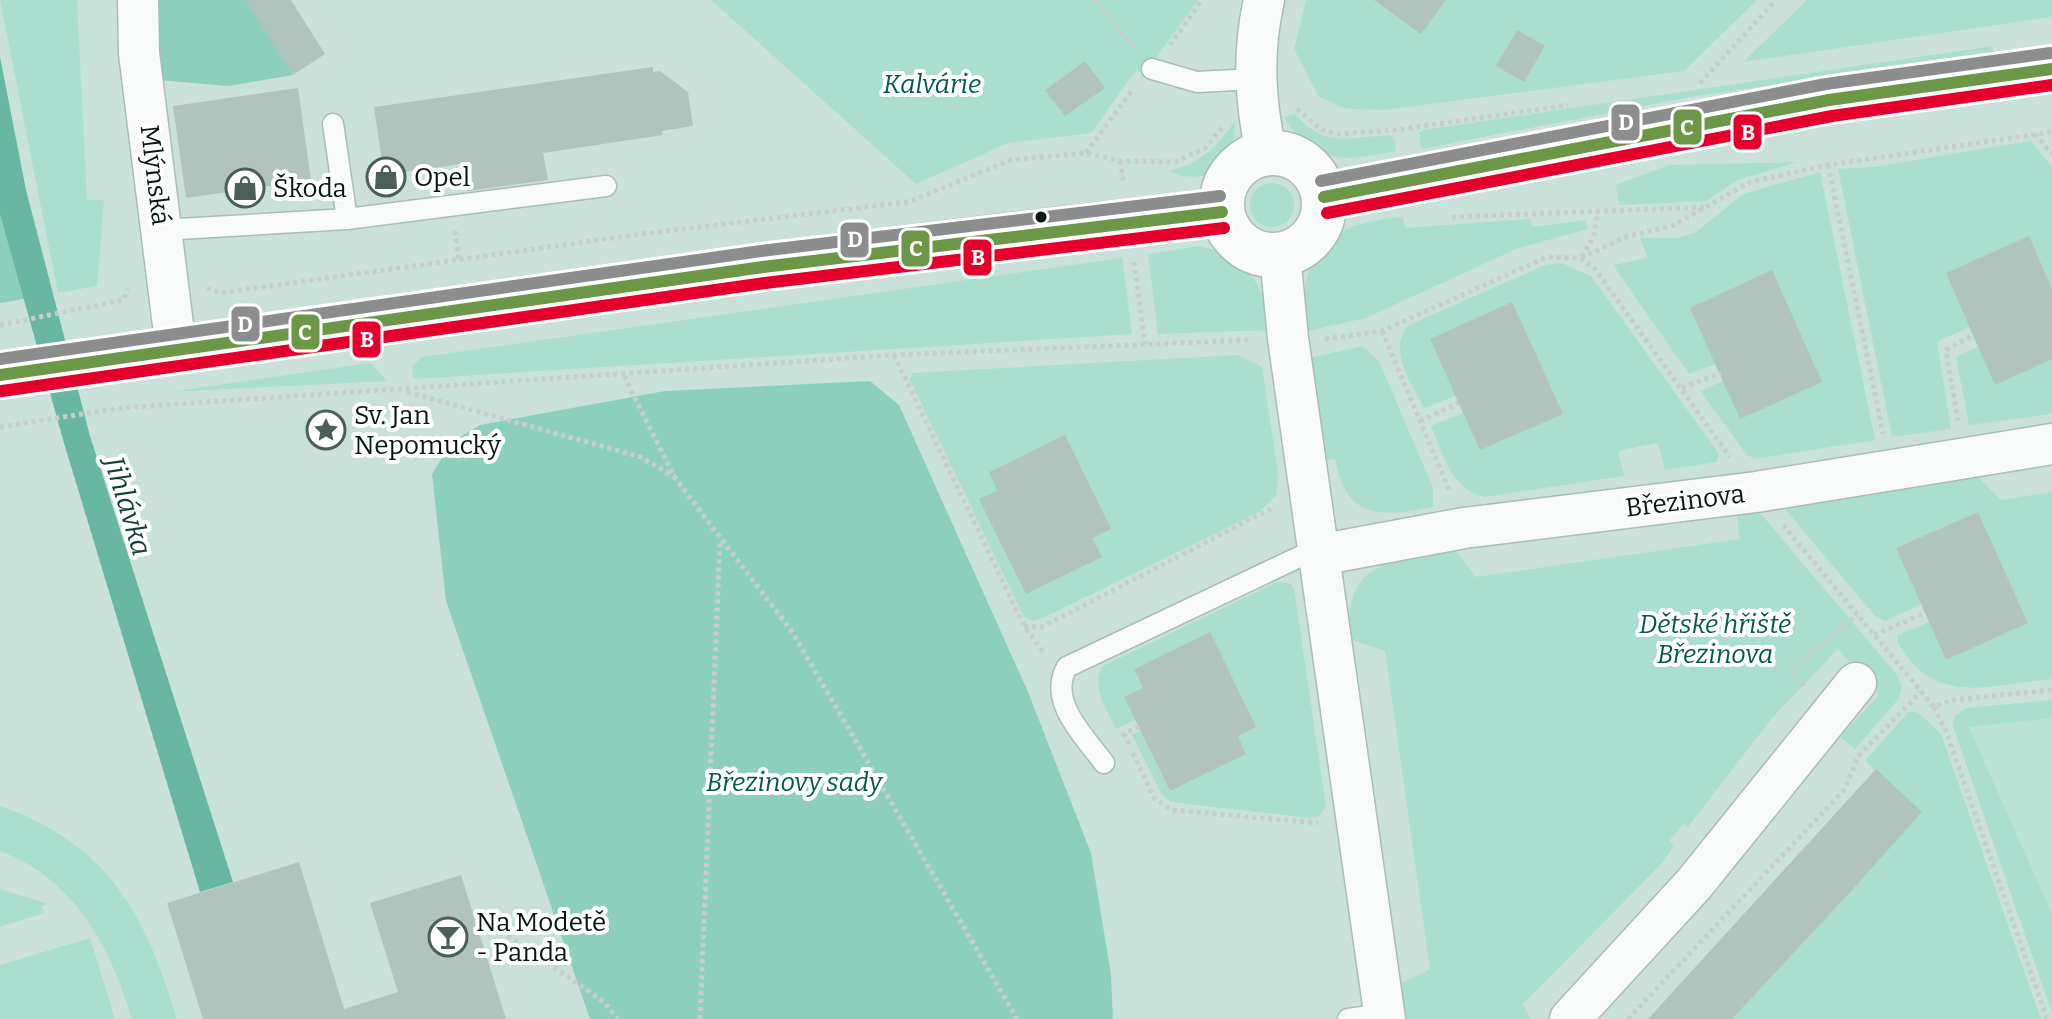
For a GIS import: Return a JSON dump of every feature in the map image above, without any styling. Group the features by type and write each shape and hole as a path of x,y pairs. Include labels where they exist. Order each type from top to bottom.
{"street":[{"name":"Mlýnská","path":"138,0 139,53 176,349"},
{"path":"1264,0 1256,34 1255,79 1266,153"},
{"path":"1324,197 1829,100 2052,69"},
{"path":"1266,153 1280,153 1304,163 1320,183 1324,197 1324,212 1315,234 1305,245 1280,255 1254,252 1241,245 1225,224 1222,212 1221,198 1231,174 1241,164 1266,153"},
{"path":"2,375 529,297 1019,232 1222,212"},
{"path":"1280,255 1373,1017"},
{"name":"Březinova","path":"1318,551 1464,528 1756,492 2052,444"},
{"path":"1570,1019 1694,884 1856,683"}],"lane":[{"path":"1152,69 1197,82 1255,79"},
{"path":"333,124 347,219"},
{"path":"162,230 347,219 606,186"},
{"path":"1104,763 1069,716 1061,694 1061,676 1067,667 1318,551"}],"path":[{"path":"1095,0 1152,69 1202,0"},
{"path":"1697,87 1776,0"},
{"path":"1086,153 1130,92"},
{"path":"1293,105 1320,129 1336,134 1395,130 1574,104"},
{"path":"166,270 190,267 203,286 220,293 649,233 908,202 1011,160 1086,153 1120,161 1175,162 1205,148 1217,136 1229,115"},
{"path":"3,427 120,408 623,376 894,355 1288,338 1333,339 1382,331 1547,257 1581,258 1628,236 1672,226 1750,182 1828,165 2052,132"},
{"path":"2035,134 2052,154"},
{"path":"1828,165 1886,445"},
{"path":"1581,258 1594,236 1598,210 1705,207"},
{"path":"1581,258 1595,269 1756,492 1934,707 1946,731 2047,1019"},
{"path":"0,325 102,307"},
{"path":"1382,331 1450,494"},
{"path":"1960,435 1946,350 1973,335"},
{"path":"894,355 1024,626 1042,627 1273,509 1282,497 1285,473 1307,471"},
{"path":"1682,388 1721,373"},
{"path":"623,376 675,478 793,633 1017,1019"},
{"path":"401,390 641,457 675,478"},
{"path":"1420,421 1459,403"},
{"path":"700,1019 721,541"},
{"path":"1874,635 1925,613"},
{"path":"1792,670 1857,615"},
{"path":"1934,707 1952,700 2052,690"},
{"path":"1628,1019 1845,789 1858,756 1921,692"},
{"path":"1139,726 1124,734 1154,798 1172,810 1321,824"},
{"path":"501,931 604,1002 618,1019"}],"shaded area":[{"path":"0,57 26,190 90,436 233,882 200,892 64,443 0,214"},
{"path":"2052,718 2052,914 1969,726"}],"green space":[{"path":"0,0 77,0 87,200 104,200 97,286 58,293"},
{"path":"156,0 251,0 293,75 229,86 158,80"},
{"name":"Kalvárie","path":"711,0 1198,0 1144,74 1136,70 1091,133 1008,143 916,184"},
{"path":"1306,0 1757,0 1684,71 1385,110 1347,109 1319,97 1294,49"},
{"path":"1807,0 2052,0 2052,17 1743,62"},
{"path":"1993,46 1993,54 1696,96 1421,149 1419,133 1423,130"},
{"path":"1295,114 1306,125 1327,137 1390,135 1395,141 1396,151 1347,158 1320,152 1308,145 1284,117"},
{"path":"1235,121 1231,148 1218,168 1197,177 1169,171 1190,164 1207,153"},
{"path":"2031,141 2052,167 2052,414 1969,425 1956,357 1978,347 1969,327 1937,342 1951,429 1892,437 1838,169 1873,167"},
{"path":"1797,162 1737,180 1707,201 1619,205 1616,185 1669,165"},
{"path":"1820,172 1875,440 1755,459 1747,455 1700,391 1723,381 1715,364 1689,374 1613,265 1648,258 1640,238 1678,238 1695,233 1743,194"},
{"path":"1272,183 1287,190 1294,205 1287,220 1272,227 1257,220 1250,205 1257,190"},
{"path":"0,210 34,297 0,303"},
{"path":"1403,217 1405,228 1531,219 1532,227 1586,220 1587,229 1516,249 1366,318 1304,332 1306,281 1312,262 1322,247 1336,235 1354,227"},
{"path":"1200,246 1231,258 1251,275 1264,298 1273,330 1158,334 1148,254"},
{"path":"1122,258 1132,334 413,379 412,366 422,357"},
{"path":"1562,263 1591,276 1719,454 1717,462 1665,470 1658,443 1618,451 1624,476 1484,497 1472,493 1456,478 1431,426 1463,413 1455,396 1424,408 1403,366 1400,345 1403,334 1409,325 1545,265"},
{"path":"1362,346 1379,361 1433,488 1433,507 1382,513 1369,510 1348,494 1335,459 1325,460 1310,358"},
{"path":"1238,355 1262,367 1278,472 1276,496 1259,512 1043,618 1033,621 1024,617 910,380 912,373"},
{"path":"370,363 387,381 169,392"},
{"name":"Březinovy sady","path":"870,381 899,405 1028,692 1091,853 1111,975 1113,1019 590,1019 446,601 432,474 452,442 480,425 665,391"},
{"path":"1977,476 2001,500 2052,492 2052,679 1985,687 1946,684 1928,676 1912,662 1897,641 1898,635 1929,622 1946,660 2028,623 1978,512 1896,548 1921,604 1885,621 1875,616 1781,504"},
{"name":"Dětské hřiště Březinova","path":"1755,507 1897,675 1902,687 1899,698 1855,749 1840,737 1879,695 1838,649 1772,718 1688,827 1683,824 1669,841 1674,845 1663,862 1523,1004 1530,1019 1406,1019 1400,984 1430,969 1385,651 1350,639 1350,613 1355,593 1364,578 1393,561 1455,550 1476,577 1740,539 1736,510"},
{"path":"1277,582 1291,584 1294,588 1326,807 1318,817 1310,818 1171,802 1162,795 1132,735 1141,730 1170,791 1246,754 1238,736 1210,633 1134,669 1143,688 1125,697 1135,720 1116,729 1099,689 1099,674 1103,666"},
{"path":"2052,700 2052,718 1969,727 2052,914 2052,1013 1953,726 1955,716 1966,708"},
{"path":"1909,711 1919,713 1941,734 2041,1019 1732,1019 1922,812 1865,761"},
{"path":"0,806 38,822 69,841 96,863 118,888 152,947 177,1019 132,1019 113,967 86,918 49,879 26,863 0,851"},
{"path":"0,889 48,904 42,906 44,913 0,927"},
{"path":"90,938 115,1019 0,1019 0,965"}],"building":[{"path":"245,0 291,0 325,54 293,75"},
{"path":"1374,0 1446,0 1421,34"},
{"path":"1517,30 1545,46 1524,82 1496,66"},
{"path":"1085,61 1105,88 1065,116 1045,90"},
{"path":"653,67 653,72 660,71 688,92 693,126 662,131 663,135 543,153 548,180 467,191 461,164 384,175 374,107"},
{"path":"298,88 311,180 186,198 173,106"},
{"path":"2029,236 2052,289 2052,359 1995,385 1946,273"},
{"path":"1772,270 1822,382 1740,419 1690,308"},
{"path":"1512,302 1563,414 1480,450 1430,339"},
{"path":"1065,435 1111,529 1092,538 1102,557 1026,594 979,499 997,491 989,472"},
{"path":"1978,512 2028,623 1946,660 1896,548"},
{"path":"1210,632 1256,727 1238,736 1246,754 1170,791 1124,697 1143,688 1134,669"},
{"path":"1876,769 1922,812 1852,890 1732,1019 1648,1019"},
{"path":"299,862 344,1009 398,992 370,903 461,875 506,1019 203,1019 167,903"}],"transit line":[{"name":"D","path":"1321,181 1826,84 2050,53"},
{"name":"C","path":"1324,197 1829,100 2052,69"},
{"name":"B","path":"1327,213 1832,116 2052,85"},
{"name":"D","path":"0,359 761,251 1220,196"},
{"name":"C","path":"0,375 763,267 1222,212"},
{"name":"B","path":"2,391 765,283 1224,228"}],"place":[{"name":"Opel","path":"386,177"},
{"name":"Škoda","path":"245,188"},
{"name":"Sv. Jan Nepomucký","path":"326,430"},
{"name":"Na Modetě - Panda","path":"448,937"}],"water label":[{"name":"Jihlávka","path":"128,506"}]}
